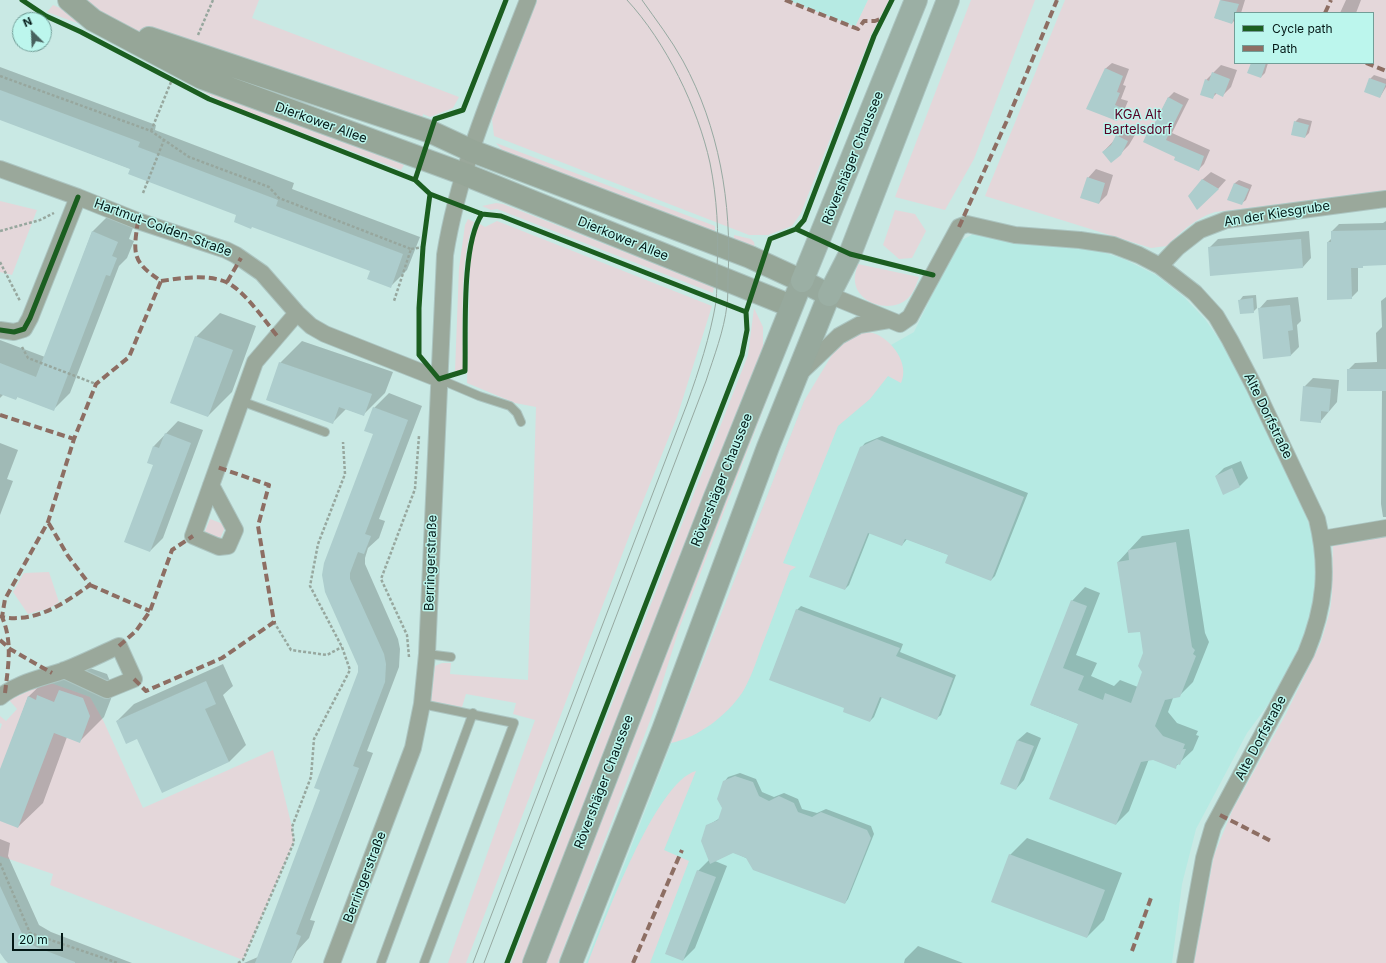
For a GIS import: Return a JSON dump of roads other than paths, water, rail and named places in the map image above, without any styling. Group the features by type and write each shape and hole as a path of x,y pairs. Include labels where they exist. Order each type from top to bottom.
{"highway":[{"name":"Rövershäger Chaussee","path":"802,281 916,0"},
{"path":"829,295 850,254 948,0"}],"main road":[{"name":"Dierkower Allee","path":"69,0 93,20 202,78 464,174 792,306"},
{"name":"Dierkower Allee","path":"72,0 103,18 136,33 431,132 472,151 750,257 829,295"},
{"name":"Rövershäger Chaussee","path":"534,963 715,497 802,281"},
{"path":"792,306 829,295"},
{"path":"571,963 663,730 795,378 829,295"}],"street":[{"path":"472,151 528,0"},
{"name":"Berringerstraße","path":"332,963 413,748 422,704 427,654 445,255 450,223 472,151"},
{"name":"Hartmut-Colden-Straße","path":"0,169 77,200 236,255 262,273 297,313 311,326 325,334 439,379"},
{"name":"An der Kiesgrube","path":"1160,266 1177,248 1200,230 1226,220 1386,199"},
{"name":"Hartmut-Colden-Straße","path":"0,330 14,332 24,329 30,318 77,200"},
{"name":"Alte Dorfstraße","path":"829,295 900,324 910,317 959,227 967,224 1015,235 1080,240 1113,245 1139,255 1160,266 1195,293 1216,316 1230,340 1317,519 1322,539 1324,582 1322,605 1317,628 1306,653 1213,827 1204,858 1186,963"},
{"path":"211,485 255,362 297,313"},
{"path":"795,378 839,336 859,325 889,320"},
{"path":"1322,539 1386,528"},
{"path":"0,697 21,685 64,670"}],"lane":[{"path":"439,379 479,396 510,406 517,413 520,422"},
{"path":"241,401 325,432"},
{"path":"427,654 451,657"},
{"path":"422,704 473,713 514,724 424,963"},
{"path":"381,963 473,713"}],"tram line":[{"path":"473,963 687,404 704,353 716,302 718,242 717,216 710,163 705,142 689,98 679,77 655,35 627,0"},
{"path":"484,963 706,381 726,315 729,249 728,221 725,194 714,139 706,112 683,61 642,0"}],"park label":[{"name":"KGA Alt Bartelsdorf","path":"1138,122"}]}
